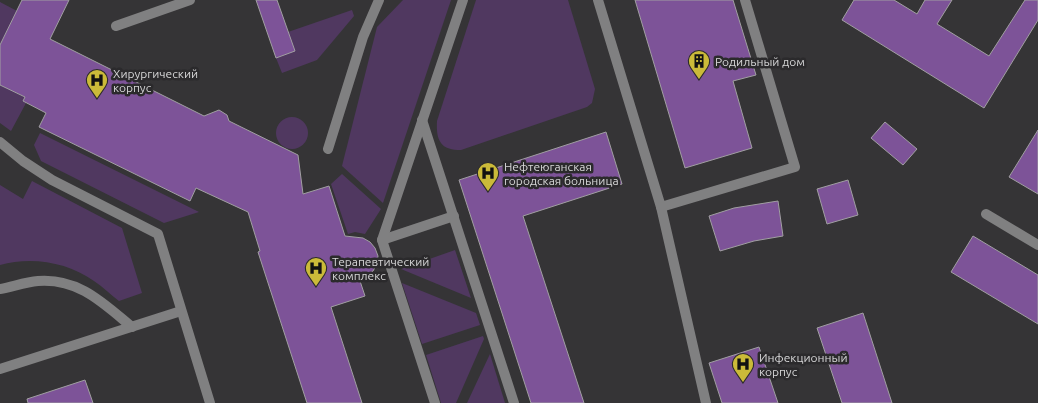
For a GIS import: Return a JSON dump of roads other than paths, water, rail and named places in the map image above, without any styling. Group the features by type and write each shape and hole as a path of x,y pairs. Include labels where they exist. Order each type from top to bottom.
{"lane":[{"path":"116,26 190,0"},
{"path":"328,149 363,37 379,0"},
{"path":"435,403 382,240 463,0"},
{"path":"598,0 661,207 706,403"},
{"path":"661,207 795,167 745,0"},
{"path":"422,120 514,403"},
{"path":"0,142 23,161 52,180 158,234 210,403"},
{"path":"986,214 1038,245"},
{"path":"382,240 454,216"},
{"path":"0,289 38,281 66,282 93,295 132,327"},
{"path":"0,369 181,311"}],"place":[{"name":"Родильный дом","path":"699,80"},
{"name":"Хирургический корпус","path":"97,99"},
{"name":"Нефтеюганская городская больница","path":"488,192"},
{"name":"Терапевтический комплекс","path":"316,287"},
{"name":"Инфекционный корпус","path":"743,383"}]}
